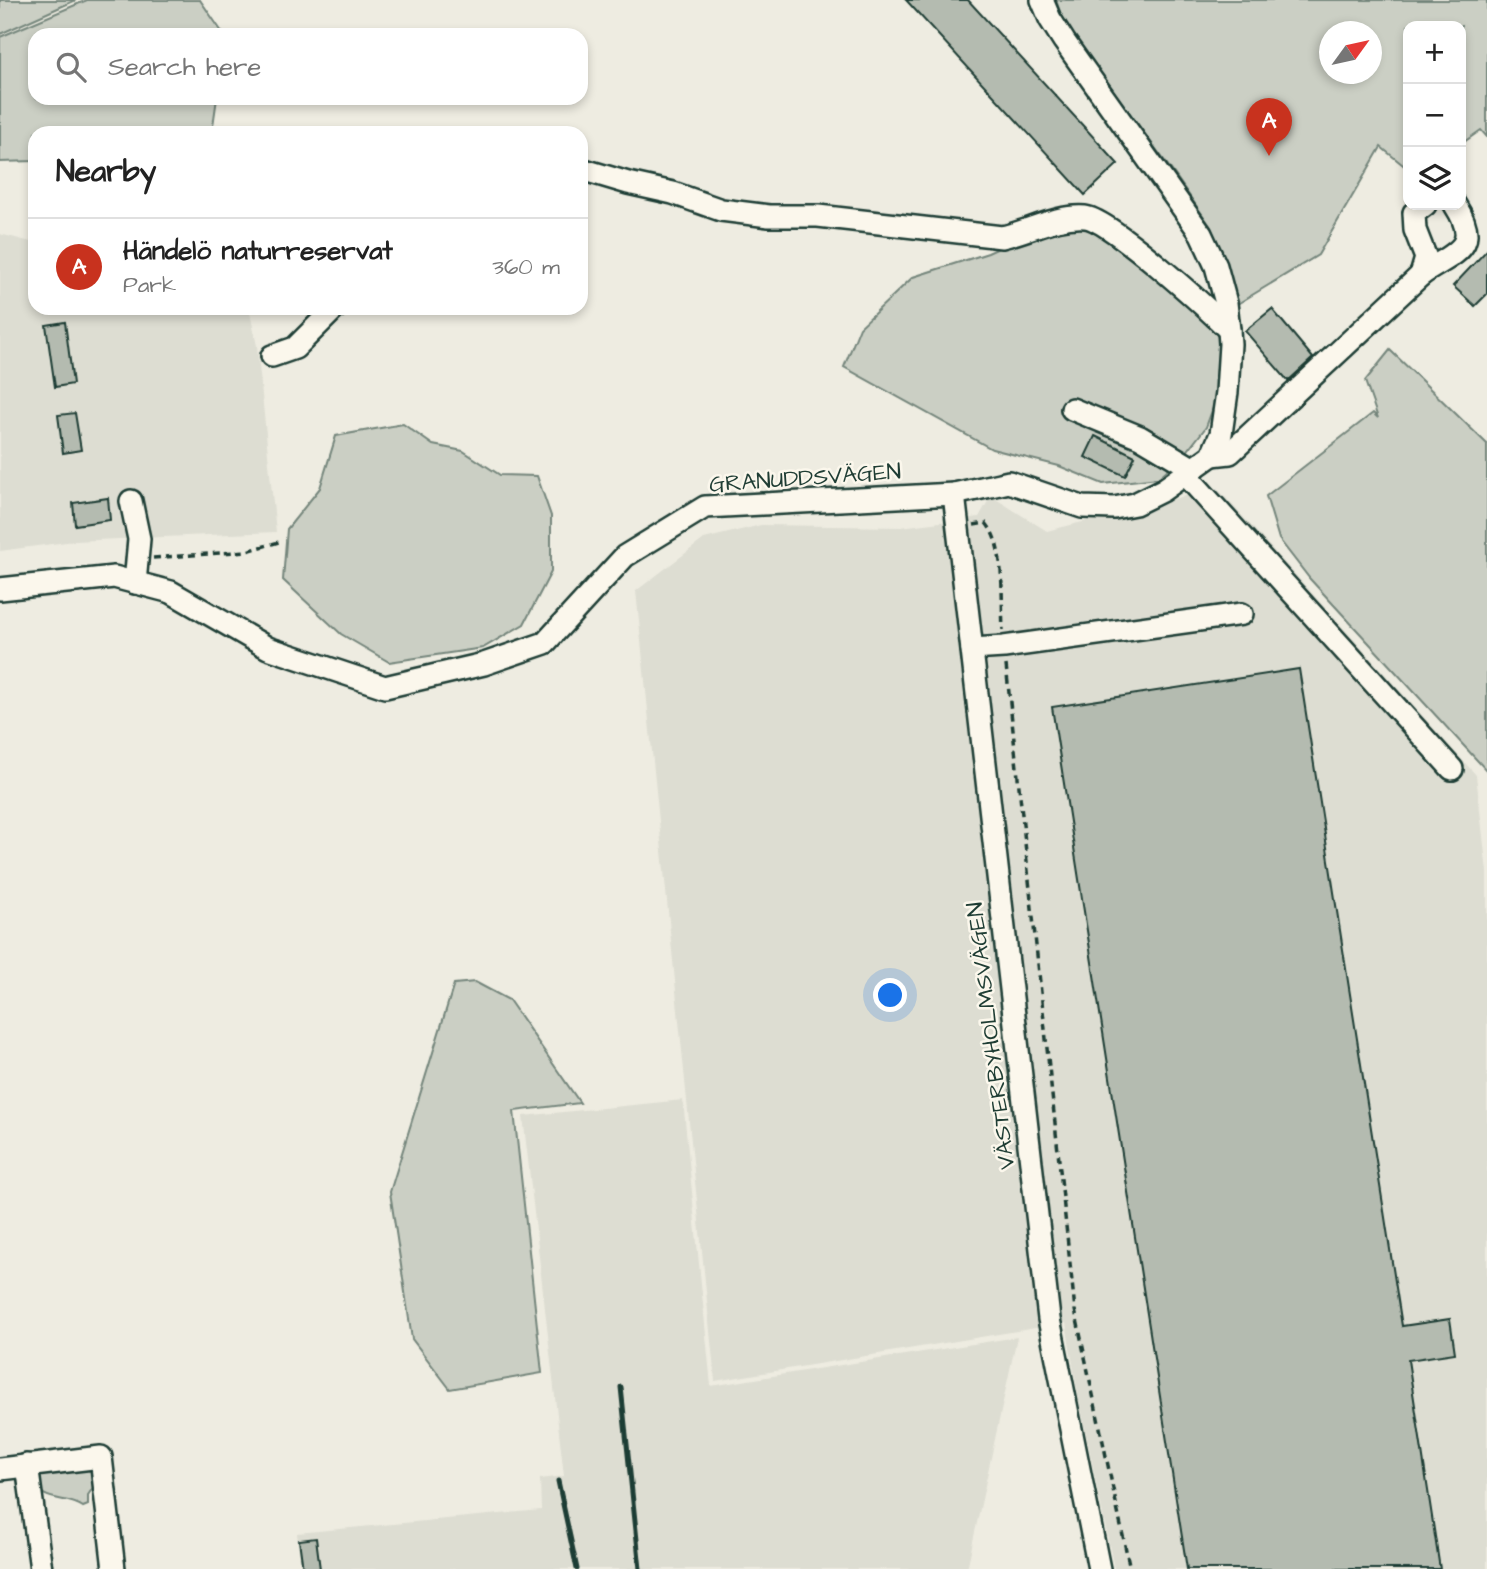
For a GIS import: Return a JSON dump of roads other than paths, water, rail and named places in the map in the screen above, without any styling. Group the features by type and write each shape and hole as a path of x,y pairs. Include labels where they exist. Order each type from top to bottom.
{"street":[{"path":"1042,0 1064,41 1201,233 1216,266 1226,303 1230,344 1221,434 1212,455"},
{"path":"588,171 673,193 721,210 769,216 818,216 1002,237 1024,233 1059,218 1088,217 1115,232 1165,272 1229,330"},
{"path":"1419,210 1414,214 1415,230 1426,258 1421,275"},
{"name":"GRANUDDSVÄGEN","path":"0,589 114,577 171,593 268,648 385,687 484,664 545,643 625,556 705,507 954,494 1009,482 1082,507 1114,508 1135,504 1163,490 1212,455 1230,453 1421,275 1457,254 1466,238 1467,222 1459,210"},
{"path":"272,356 295,348 328,315"},
{"path":"1072,409 1140,437 1191,472 1452,769"},
{"name":"VÄSTERBYHOLMSVÄGEN","path":"954,494 1049,1319 1099,1569"},
{"path":"131,501 139,538 135,583"},
{"path":"972,649 1004,647 1242,614"},
{"path":"0,1469 101,1457 114,1569"},
{"path":"27,1465 41,1569"}],"railway":[{"path":"621,1387 640,1569"},
{"path":"558,1481 577,1569"}],"place":[{"name":"Händelö naturreservat","path":"1269,156"}]}
